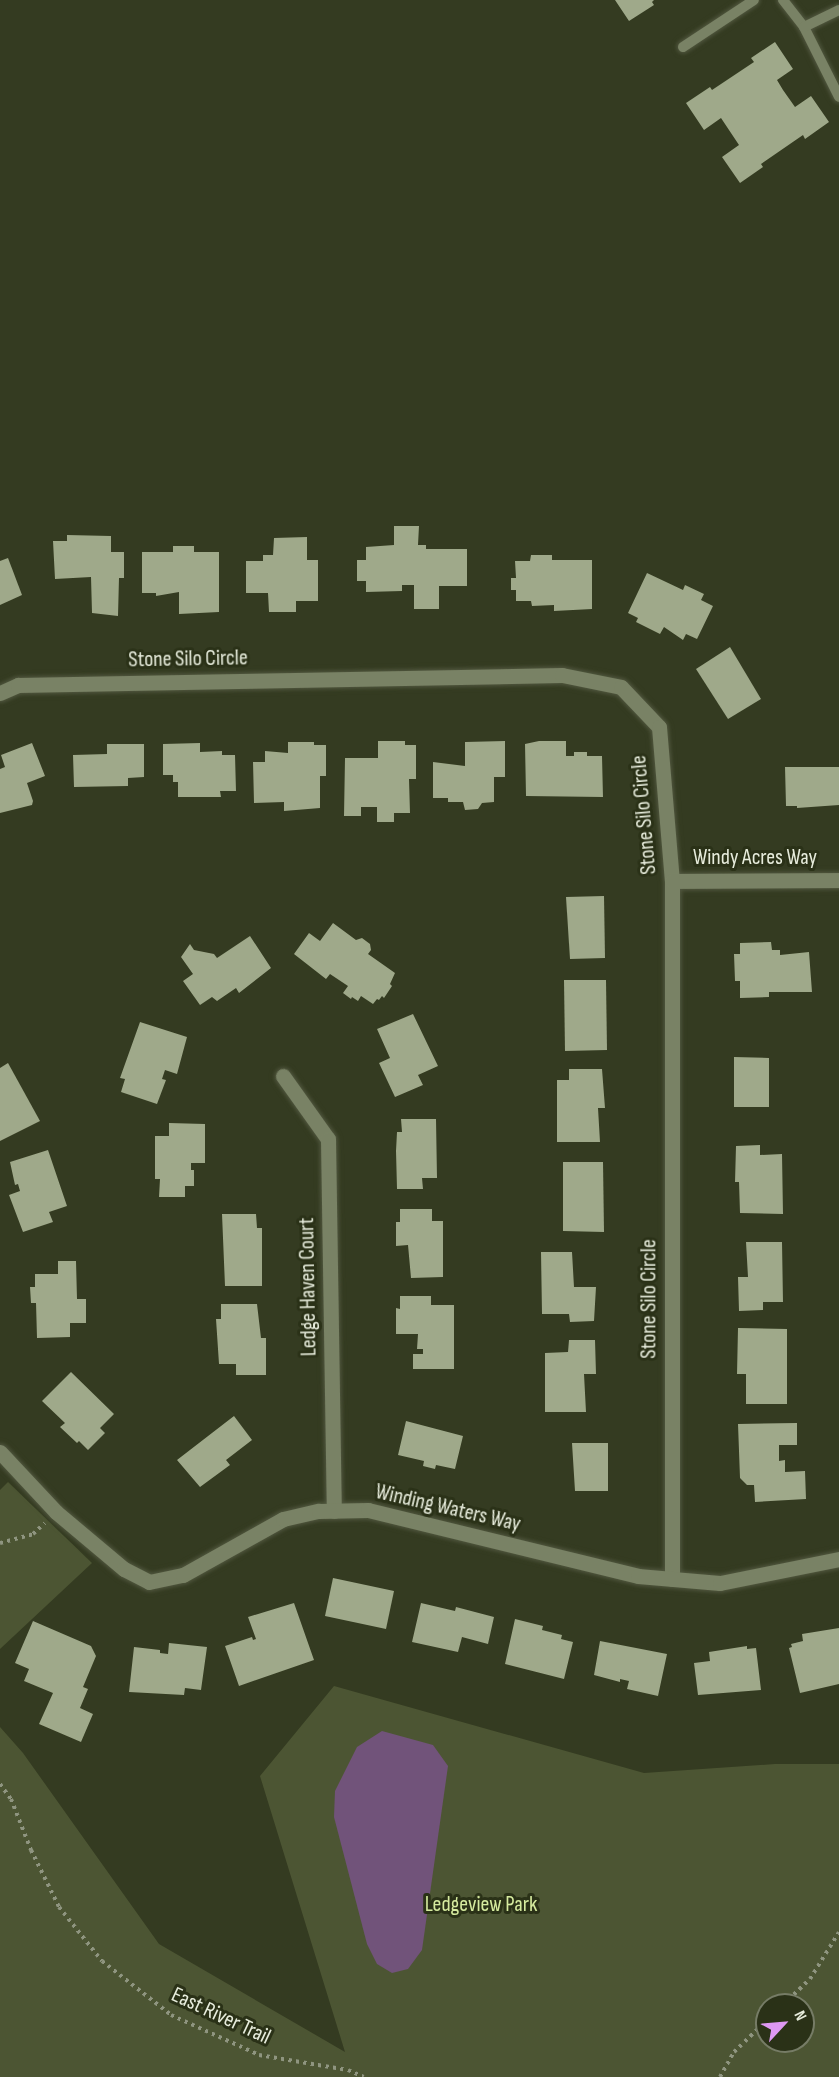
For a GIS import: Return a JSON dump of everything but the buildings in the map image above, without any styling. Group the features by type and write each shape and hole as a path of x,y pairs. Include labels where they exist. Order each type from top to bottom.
{"street":[{"name":"Stone Silo Circle","path":"0,693 18,685 562,675 621,687 659,727 672,880 672,1579"},
{"name":"Windy Acres Way","path":"672,880 839,880"},
{"name":"Ledge Haven Court","path":"284,1076 328,1139 334,1511"},
{"name":"Winding Waters Way","path":"0,1452 56,1512 124,1569 149,1582 183,1575 283,1519 319,1511 368,1510 638,1576 720,1583 839,1558"}],"lane":[{"path":"682,47 754,0"},
{"path":"783,0 804,27 839,97"},
{"path":"804,27 839,10"}],"path":[{"path":"0,1543 33,1534 56,1512"},
{"name":"East River Trail","path":"0,1784 11,1799 31,1850 58,1907 102,1961 171,2015 258,2055 348,2070 364,2077"},
{"path":"795,1993 810,1979 839,1932"},
{"path":"720,2077 734,2052 755,2032"}],"green space":[{"path":"8,1482 92,1563 0,1649 0,1490"},
{"name":"Ledgeview Park","path":"334,1686 644,1773 775,1764 839,1764 839,2077 0,2077 0,1727 23,1753 159,1944 345,2052 260,1776"}],"shaded area":[{"path":"382,1731 433,1745 448,1766 422,1950 408,1969 392,1973 377,1964 367,1944 334,1817 335,1791 357,1747"}]}
